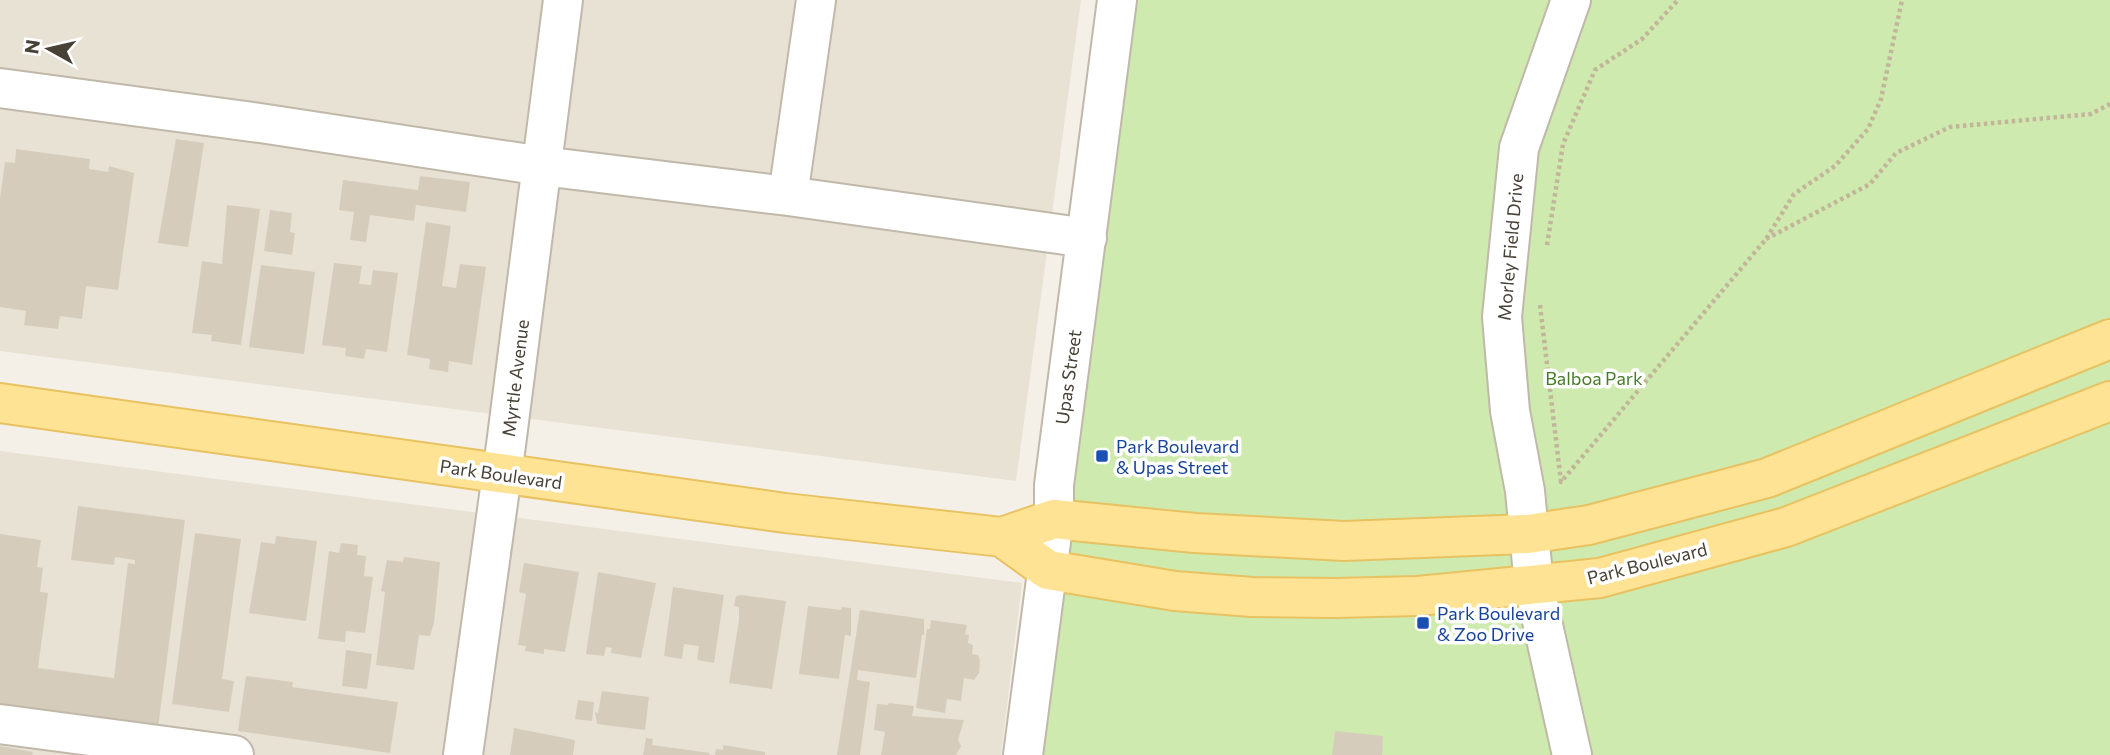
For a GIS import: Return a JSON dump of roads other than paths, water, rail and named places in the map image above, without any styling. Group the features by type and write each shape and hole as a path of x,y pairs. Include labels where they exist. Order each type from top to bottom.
{"main road":[{"name":"Park Boulevard","path":"0,404 785,513 1002,537 1054,519 1208,534 1330,540 1528,534 1589,525 1767,478 2110,339"},
{"name":"Park Boulevard","path":"1002,537 1048,570 1175,591 1252,597 1418,596 1600,578 1786,527 2110,401"}],"street":[{"name":"Myrtle Avenue","path":"463,755 502,474 562,0"},
{"path":"788,196 816,0"},
{"name":"Upas Street","path":"1023,755 1054,519 1054,485 1117,0"},
{"name":"Morley Field Drive","path":"1571,0 1519,148 1502,317 1510,411 1525,491 1534,585 1572,755"},
{"path":"0,88 274,125 542,166 788,196 1087,238"},
{"path":"0,724 190,752 234,755"}],"place":[{"name":"Park Boulevard & Upas Street","path":"1102,456"},
{"name":"Park Boulevard & Zoo Drive","path":"1423,623"}],"park label":[{"name":"Balboa Park","path":"1594,378"}]}
